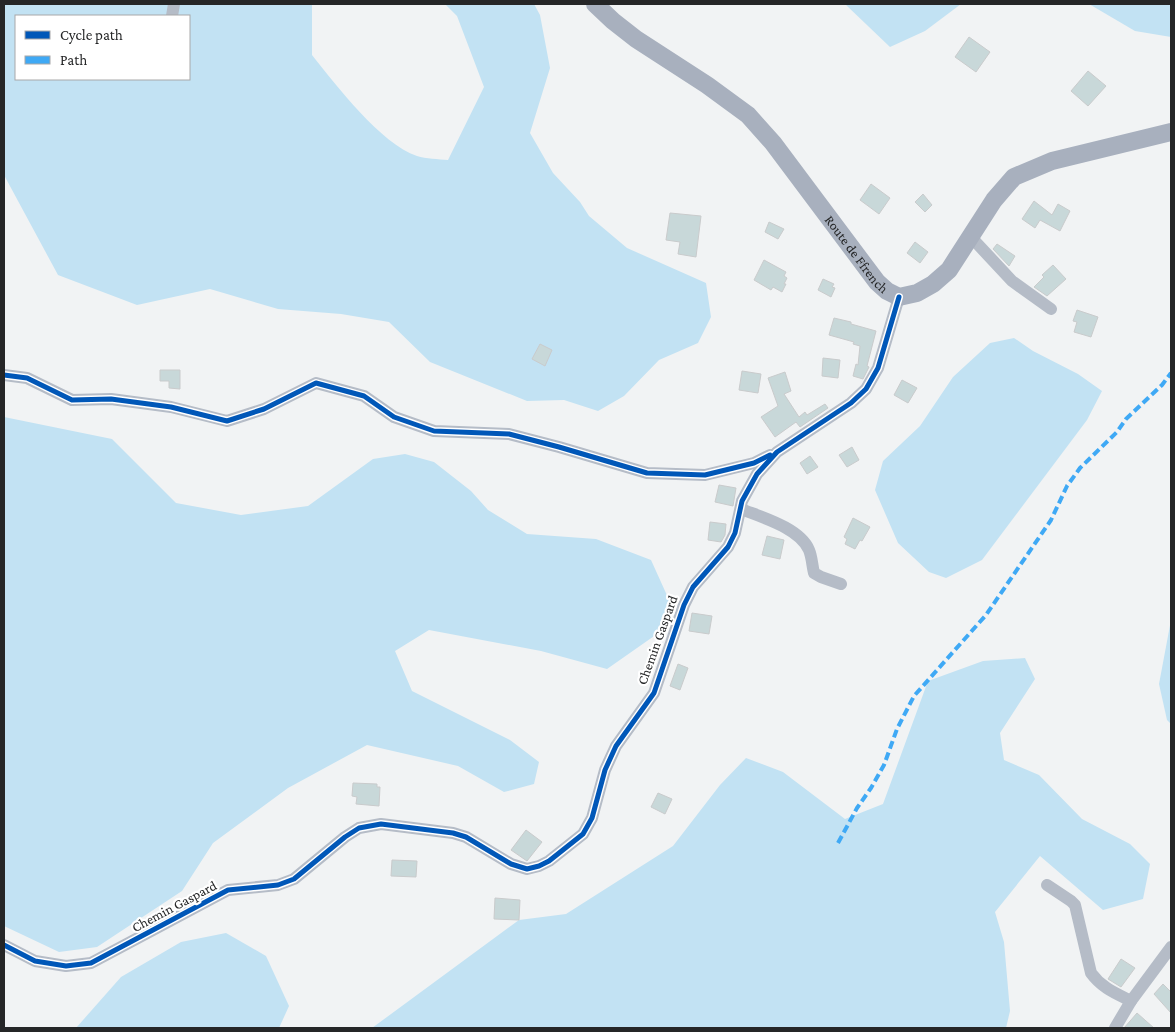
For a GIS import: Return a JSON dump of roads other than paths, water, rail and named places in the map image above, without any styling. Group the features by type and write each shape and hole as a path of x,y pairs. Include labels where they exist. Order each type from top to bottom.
{"main road":[{"name":"Route de Ffrench","path":"595,4 636,39 708,86 748,115 773,143 877,282 887,291 900,298 917,294 933,284 949,270 994,200 1014,177 1052,161 1171,132"}],"street":[{"path":"971,237 1012,281 1051,309"},
{"name":"Chemin Gaspard","path":"4,945 35,962 66,966 91,962 228,890 278,885 294,879 345,837 366,826 381,824 453,833 466,838 511,864 527,869 549,861 583,834 592,818 605,770 616,746 654,693 684,605 693,587 728,547 736,533 742,501 757,474 776,452 851,403 866,389 878,368 900,298"},
{"path":"4,375 26,378 72,400 111,399 171,407 227,421 264,409 316,383 364,396 394,417 434,431 509,434 647,473 705,475 754,464 776,452"},
{"path":"741,509 772,521 799,537 806,543 810,552 814,573 841,584"},
{"path":"1047,885 1071,900 1075,905 1091,973 1104,988 1131,1000"},
{"path":"1115,1028 1131,1000 1171,947"}]}
